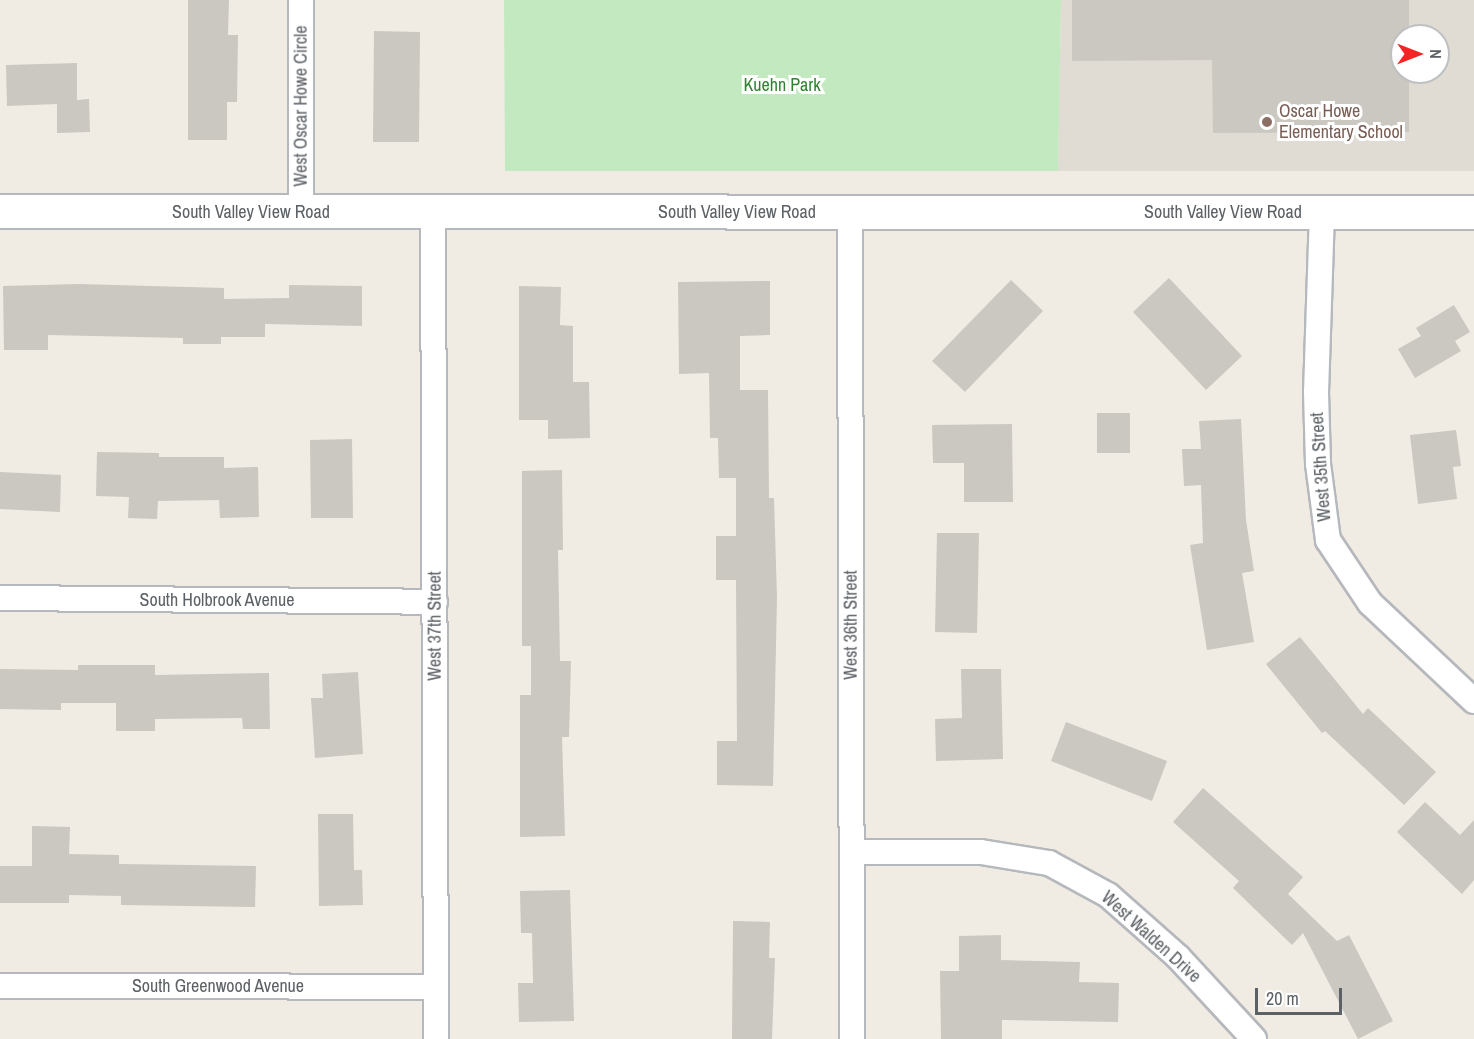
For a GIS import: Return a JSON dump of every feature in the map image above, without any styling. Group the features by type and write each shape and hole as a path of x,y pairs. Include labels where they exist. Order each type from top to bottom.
{"street":[{"name":"West Oscar Howe Circle","path":"301,0 302,212"},
{"name":"South Valley View Road","path":"0,211 1474,212"},
{"name":"West 36th Street","path":"850,211 852,1039"},
{"name":"West 37th Street","path":"433,212 436,1039"},
{"name":"West 35th Street","path":"1322,212 1317,402 1322,514 1328,540 1370,603 1474,701"},
{"name":"South Holbrook Avenue","path":"0,598 435,602"},
{"name":"West Walden Drive","path":"852,852 981,852 1049,863 1108,895 1178,957 1254,1039"},
{"name":"South Greenwood Avenue","path":"0,986 435,987"}],"shaded area":[{"name":"Oscar Howe Elementary School","path":"1061,0 1474,0 1474,171 1058,171"}],"green space":[{"name":"Kuehn Park","path":"504,0 1061,0 1058,171 505,171"}],"building":[{"path":"188,0 229,0 228,35 238,35 237,102 227,102 227,140 188,140"},
{"name":"Oscar Howe Elementary School","path":"1072,0 1409,0 1409,24 1390,24 1390,84 1409,84 1409,132 1213,133 1212,60 1072,61"},
{"path":"374,31 420,32 419,142 373,142"},
{"path":"77,63 77,100 89,99 90,132 57,133 57,104 7,106 6,65"},
{"path":"1169,278 1242,356 1206,390 1133,312"},
{"path":"1011,280 1043,311 965,392 932,361"},
{"path":"770,281 770,335 740,336 740,390 768,390 769,498 774,498 777,598 773,786 717,785 717,741 737,741 736,580 716,580 716,536 736,536 736,478 719,478 718,438 710,438 709,373 679,374 678,282"},
{"path":"79,284 224,288 224,299 289,298 289,285 362,286 362,326 265,324 265,337 221,337 221,344 183,344 183,338 48,335 48,350 4,350 3,286"},
{"path":"519,286 561,287 560,325 573,326 573,382 589,382 590,438 548,439 548,420 519,420"},
{"path":"1454,305 1470,332 1455,341 1461,351 1415,378 1398,349 1421,336 1416,328"},
{"path":"1097,413 1130,413 1130,453 1097,453"},
{"path":"1241,419 1246,520 1254,571 1242,573 1254,642 1207,650 1190,545 1203,543 1201,485 1184,486 1182,449 1201,449 1199,421"},
{"path":"1012,424 1013,502 964,502 964,463 933,463 932,425"},
{"path":"1456,430 1461,466 1453,467 1457,499 1418,504 1410,435"},
{"path":"352,439 353,518 311,518 310,440"},
{"path":"97,452 159,453 159,457 224,457 224,468 258,467 259,517 220,518 219,500 158,501 157,519 128,518 129,497 96,496"},
{"path":"562,470 563,550 558,550 560,661 571,661 569,737 562,737 565,836 520,837 520,695 531,695 531,646 522,646 522,471"},
{"path":"0,472 61,475 60,512 0,509"},
{"path":"937,533 979,533 977,633 935,632"},
{"path":"1300,637 1363,714 1368,708 1436,772 1404,805 1325,731 1322,733 1266,664"},
{"path":"78,665 155,665 155,675 269,673 270,729 243,729 242,718 155,719 155,731 116,731 116,703 61,703 61,710 0,709 0,669 78,670"},
{"path":"961,669 1001,669 1003,759 936,761 935,719 962,718"},
{"path":"358,672 363,754 315,758 311,698 323,698 322,674"},
{"path":"1066,722 1167,761 1152,801 1051,761"},
{"path":"1203,788 1303,877 1288,894 1337,941 1349,935 1393,1021 1358,1039 1303,933 1292,945 1233,888 1239,881 1173,822"},
{"path":"1425,802 1460,835 1474,820 1474,880 1462,894 1397,832"},
{"path":"318,814 353,814 354,870 362,870 363,905 319,906"},
{"path":"32,826 70,827 69,854 119,855 119,864 256,866 255,907 121,905 121,896 69,895 69,903 0,903 0,866 32,866"},
{"path":"570,890 574,1021 519,1022 518,983 533,983 532,933 521,933 520,891"},
{"path":"733,921 770,922 769,958 775,958 772,1039 732,1039"},
{"path":"1001,935 1001,960 1080,962 1079,982 1119,983 1118,1022 1002,1020 1002,1039 941,1039 940,971 959,971 959,936"}],"place":[{"name":"Oscar Howe Elementary School","path":"1267,122"}]}
